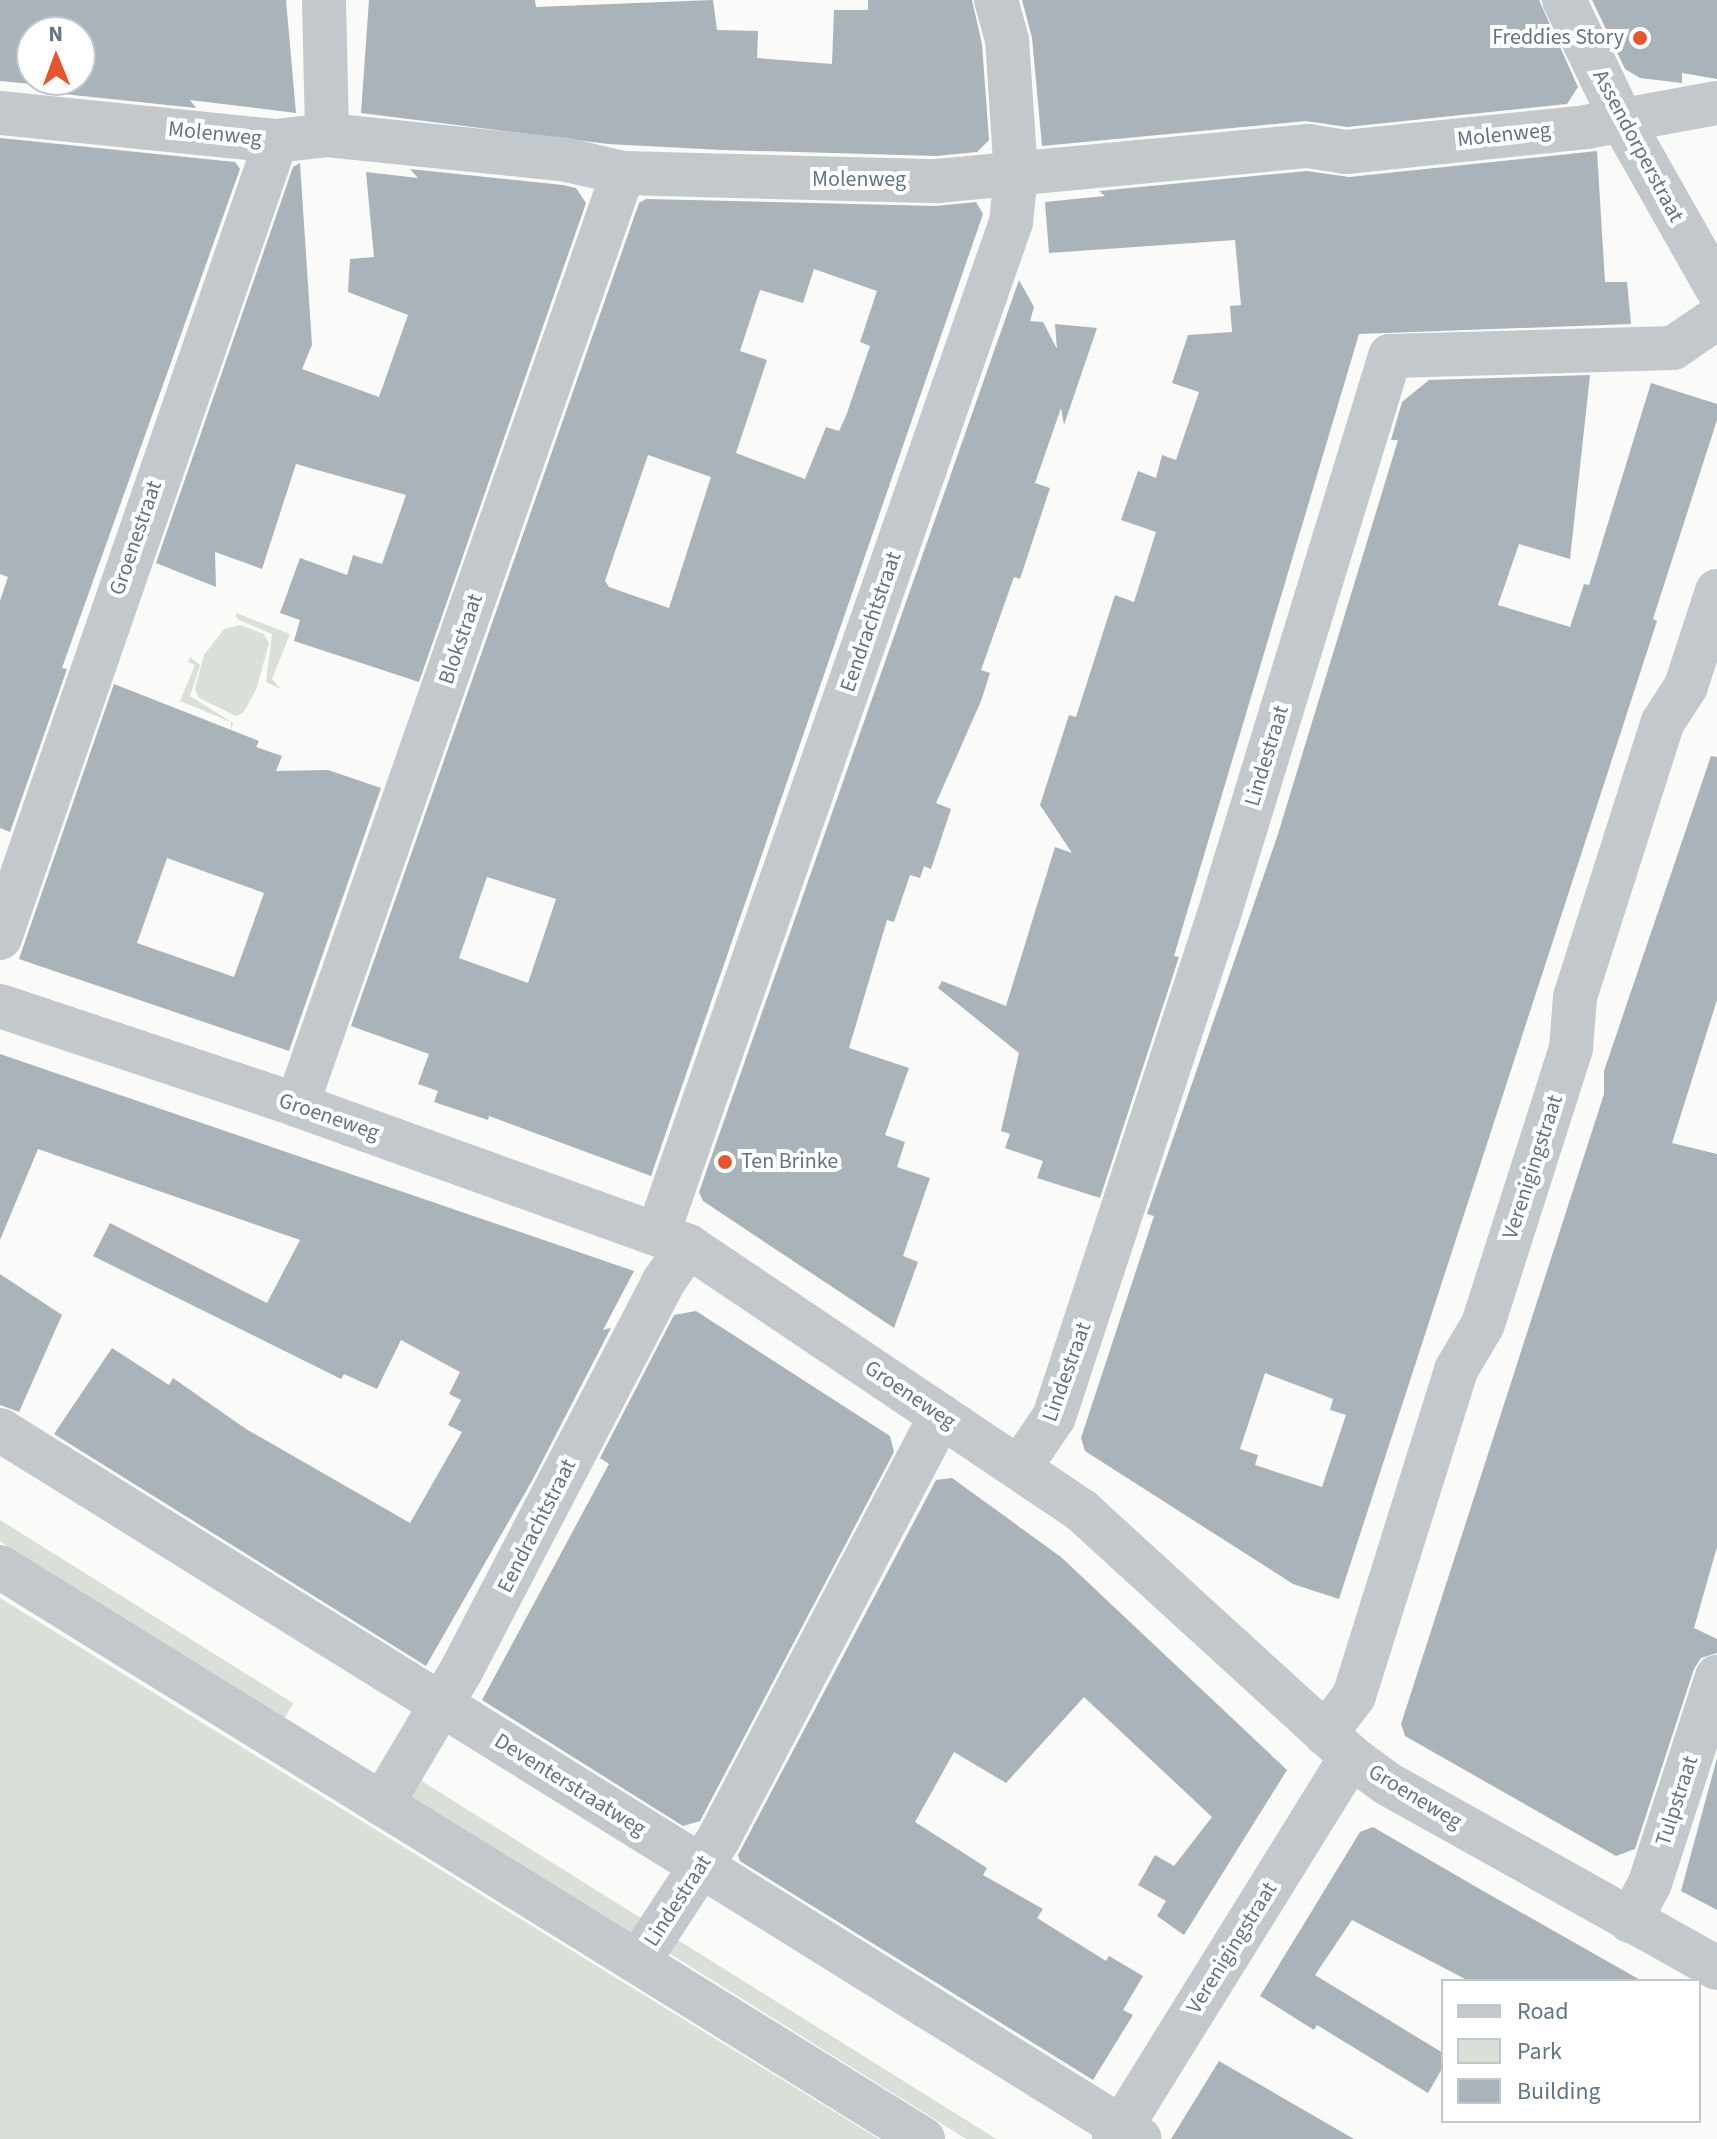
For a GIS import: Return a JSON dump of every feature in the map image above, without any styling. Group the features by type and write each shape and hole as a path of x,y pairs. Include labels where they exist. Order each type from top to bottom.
{"street":[{"path":"324,0 327,135"},
{"name":"Eendrachtstraat","path":"382,1804 442,1705 662,1284 673,1240 1011,222 1016,175 1007,40 996,0"},
{"name":"Assendorperstraat","path":"1564,0 1621,119 1717,289"},
{"name":"Molenweg","path":"0,113 276,141 327,135 567,160 623,173 937,181 1308,146 1346,152 1621,119 1717,103"},
{"name":"Groenestraat","path":"0,938 276,141"},
{"name":"Blokstraat","path":"297,1105 623,173"},
{"name":"Lindestraat","path":"1020,1467 1054,1417 1218,918 1390,356 1673,348 1717,318"},
{"name":"Verenigingstraat","path":"1125,2135 1338,1746 1456,1370 1483,1324 1571,1048 1575,997 1663,722 1686,686 1717,591"},
{"name":"Groeneweg","path":"0,1006 297,1105 673,1240 1020,1467 1082,1511 1338,1746 1630,1921 1717,1968"},
{"name":"Lindestraat","path":"638,1962 701,1868 941,1416"},
{"name":"Deventerstraatweg","path":"0,1430 1125,2135"},
{"path":"0,1567 923,2139"},
{"name":"Tulpstraat","path":"1630,1921 1650,1883 1717,1677"}],"green space":[{"path":"236,613 290,634 272,679 281,689 266,682 272,634 239,620"},
{"path":"240,625 264,634 269,643 257,687 244,712 236,716 199,698 195,689 204,655 224,629"},
{"path":"190,657 200,665 190,696 233,723 231,731 231,722 180,701 195,665 188,662"},
{"path":"0,1520 293,1703 284,1719 0,1541"},
{"path":"0,1598 631,1987 879,2139 0,2139"},
{"path":"420,1780 645,1920 635,1936 410,1795"},
{"path":"678,1940 996,2139 966,2139 670,1954"}],"building":[{"path":"0,0 286,0 296,113 190,100 196,108 82,96 96,96 96,16 16,16 16,83 0,81"},
{"path":"369,0 535,0 536,7 713,0 717,30 758,31 757,58 832,64 834,10 868,10 868,0 972,0 982,44 989,140 977,152 936,156 722,150 608,144 361,113"},
{"path":"1022,0 1539,0 1578,87 1567,104 1347,127 1306,121 1042,146 1032,38"},
{"path":"1592,0 1717,0 1717,79 1682,73 1682,83 1640,78 1625,69"},
{"path":"0,138 235,162 240,169 62,668 67,669 10,832 0,828 0,601 8,577 0,574"},
{"path":"1597,151 1605,282 1627,282 1631,324 1359,334 1174,956 1179,957 1100,1198 1037,1178 1043,1161 1005,1148 1010,1134 1001,1131 1019,1053 938,988 942,981 1006,1006 1055,847 1072,853 1040,805 1069,715 1076,717 1115,595 1134,602 1156,532 1121,520 1138,471 1156,478 1162,455 1176,460 1199,392 1172,383 1188,335 1232,332 1230,306 1241,305 1235,240 1049,253 1045,202 1105,196 1099,191 1307,171 1349,177"},
{"path":"300,163 312,345 302,369 379,397 408,315 348,292 350,259 374,257 366,172 418,178 410,169 563,185 576,188 586,203 419,682 294,641 300,620 280,613 300,558 347,575 353,555 382,564 406,495 296,464 262,569 215,552 216,587 156,563 293,167"},
{"path":"646,199 936,206 976,202 983,214 651,1176 489,1116 488,1120 434,1102 438,1091 418,1084 429,1054 351,1026 639,203","holes":["814,269 877,291 860,342 870,346 846,416 839,431 826,427 805,479 736,453 767,360 740,351 760,290 803,303","648,455 711,477 669,608 609,587 605,581","487,877 556,899 528,983 459,958"]},
{"path":"1019,280 1034,307 1030,321 1043,322 1057,349 1055,324 1097,328 1064,425 1061,408 1035,483 1050,488 1020,579 1014,577 981,670 990,673 981,701 936,803 951,809 931,869 924,866 920,878 910,875 894,922 887,920 849,1048 909,1068 885,1135 905,1142 897,1167 930,1178 903,1256 918,1262 894,1328 703,1201 699,1192"},
{"path":"1590,375 1570,559 1519,544 1498,605 1570,627 1584,584 1589,585 1651,383 1717,404 1717,420 1653,619 1657,621 1339,1599 1293,1584 1085,1451 1081,1438 1154,1216 1147,1214 1278,834 1398,440 1391,440 1402,402 1429,380","holes":["1265,1373 1333,1399 1330,1410 1346,1415 1322,1487 1255,1465 1258,1455 1240,1449"]},
{"path":"114,684 259,741 256,747 282,756 276,771 328,770 381,788 289,1051 19,959","holes":["167,858 264,893 234,977 137,943"]},
{"path":"1711,756 1717,757 1717,1000 1672,1143 1717,1154 1717,1547 1694,1628 1717,1639 1717,1653 1701,1658 1694,1669 1635,1849 1616,1856 1405,1736 1401,1724 1604,1094 1604,1071"},
{"path":"0,1054 634,1271 603,1330 611,1328 533,1479 426,1666 54,1434 112,1348 169,1385 173,1378 246,1429 410,1523 462,1432 448,1425 461,1400 449,1394 460,1372 401,1340 377,1389 344,1374 341,1379 93,1256 110,1223 267,1303 300,1240 38,1149 0,1240"},
{"path":"0,1274 62,1315 19,1412 0,1405"},
{"path":"696,1311 890,1436 894,1452 700,1821 683,1826 482,1700 609,1464 600,1458 674,1315"},
{"path":"952,1478 1061,1557 1287,1770 1184,1935 1157,1916 1166,1901 1138,1885 1155,1855 1174,1866 1212,1817 1084,1697 1006,1783 954,1752 915,1822 987,1868 983,1875 1043,1909 1037,1918 1106,1961 1109,1956 1143,1976 1123,2010 1133,2015 1093,2080 740,1861 738,1855 936,1480"},
{"path":"1717,1758 1717,1910 1681,1891"},
{"path":"1373,1827 1638,1979 1465,1979 1352,1920 1315,1975 1441,2052 1441,2070 1428,2093 1317,2025 1314,2030 1260,1996 1360,1832"},
{"path":"1219,2061 1354,2139 1171,2139"}],"place":[{"name":"Freddies Story","path":"1640,38"},
{"name":"Ten Brinke","path":"725,1162"}]}
